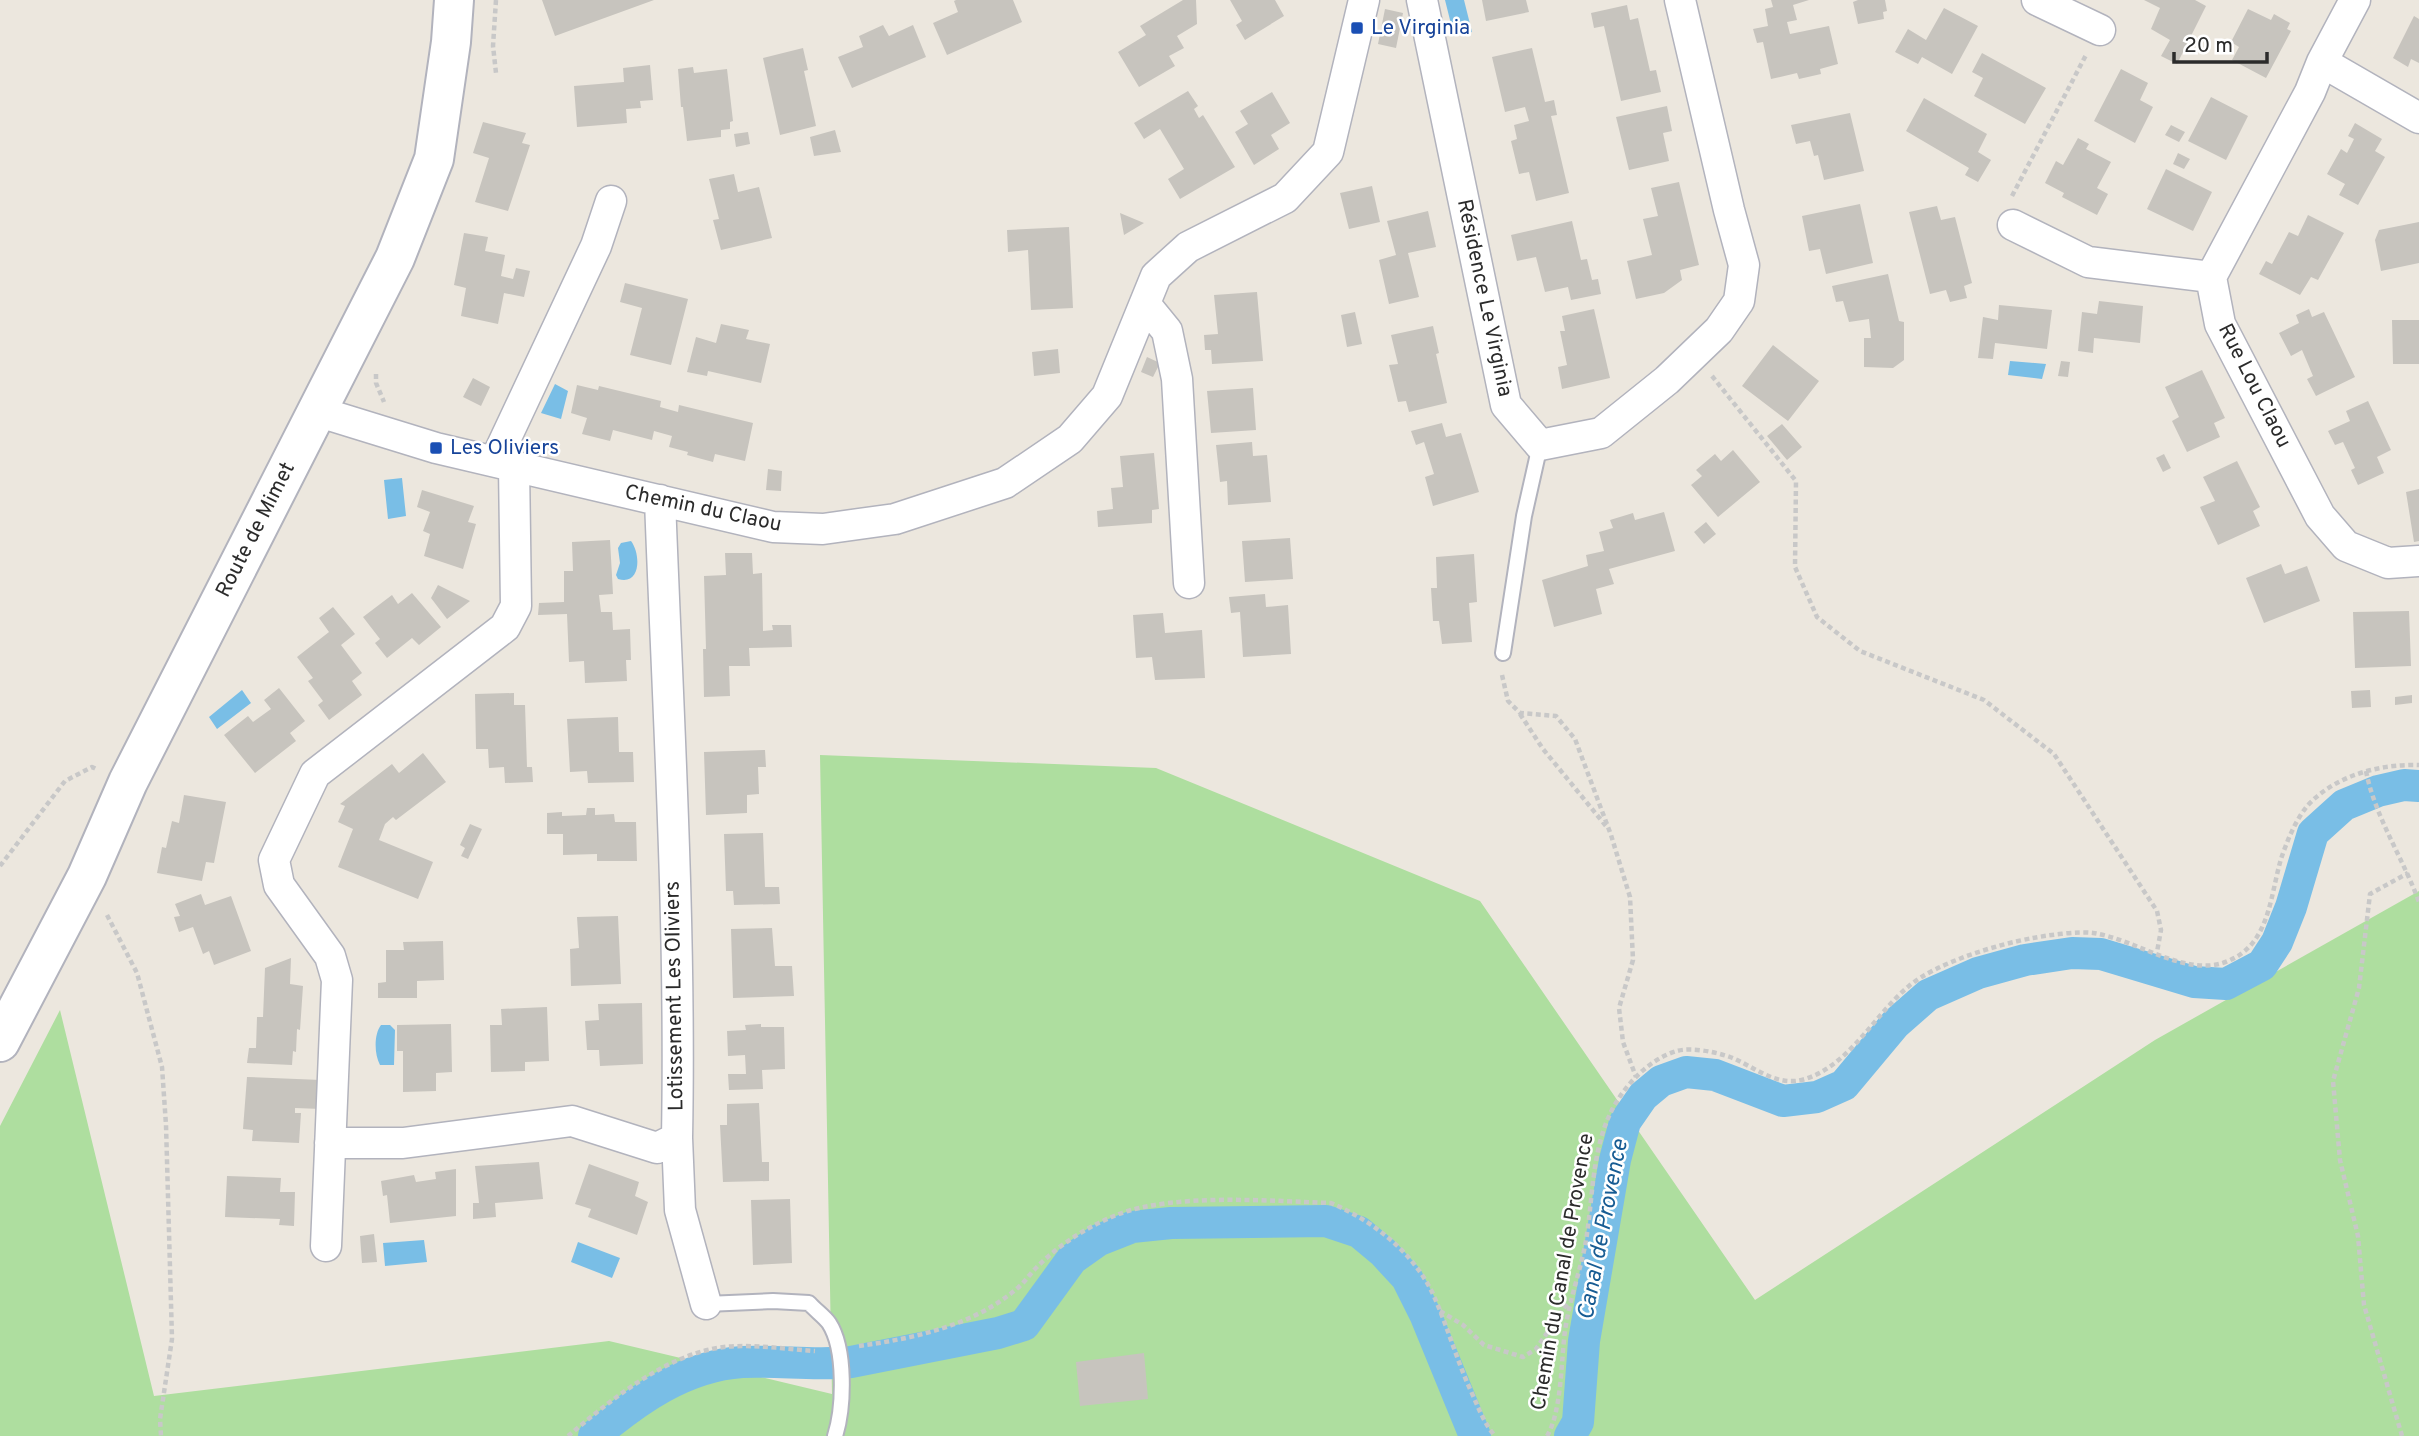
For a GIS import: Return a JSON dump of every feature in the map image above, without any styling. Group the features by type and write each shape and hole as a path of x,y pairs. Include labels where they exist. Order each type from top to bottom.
{"street":[{"name":"Route de Mimet","path":"0,1042 87,877 128,782 395,258 434,159 451,42 454,0"},
{"name":"Chemin du Claou","path":"316,411 436,448 773,527 823,528 895,519 1005,483 1070,439 1107,396 1156,276 1188,247 1285,198 1328,152 1364,0"},
{"name":"Résidence Le Virginia","path":"1422,0 1506,405 1540,444"},
{"path":"1540,444 1601,433 1667,380 1719,330 1739,302 1744,265 1680,0"},
{"path":"2037,0 2100,30"},
{"path":"2013,225 2088,262 2211,277 2310,92 2322,62 2355,0"},
{"path":"2322,62 2419,118"},
{"path":"327,1246 337,980 330,956 279,886 274,860 315,774 505,626 516,606 505,464 596,246 611,201"},
{"name":"Rue Lou Claou","path":"2211,277 2220,324 2320,516 2346,546 2388,563 2419,561"},
{"path":"1145,304 1167,331 1177,379 1189,583"},
{"name":"Lotissement Les Oliviers","path":"330,1143 403,1143 572,1121 657,1148 677,1138 671,774 660,500"},
{"path":"677,1138 680,1210 706,1304"}],"lane":[{"path":"1503,653 1524,516 1540,444"},
{"path":"706,1304 773,1301 809,1304 829,1323 839,1352 842,1374 835,1436"}],"path":[{"path":"496,0 493,46 496,73"},
{"path":"2013,225 2009,202 2100,30"},
{"path":"350,346 376,358 376,383 384,403 390,409"},
{"path":"1694,354 1796,481 1795,567 1817,617 1860,651 1984,700 2054,754 2157,911 2161,930 2157,952"},
{"path":"1503,653 1501,672 1508,701 1520,713 1543,749 1609,829"},
{"path":"1520,713 1556,716 1575,739 1609,829 1630,897 1633,960 1619,1008 1623,1042 1636,1077"},
{"name":"Chemin du Canal de Provence","path":"1547,1436 1556,1405 1570,1299 1586,1243 1600,1142 1610,1114 1622,1093 1636,1077 1657,1061 1679,1050 1706,1052 1731,1058 1780,1080 1801,1081 1821,1073 1836,1062 1910,984 1940,967 2033,938 2092,932 2157,952 2187,966 2212,966 2230,961 2250,947 2264,928 2281,859 2308,805 2330,789 2366,771 2400,765 2419,765"},
{"path":"2366,771 2376,806 2419,902"},
{"path":"0,866 65,781"},
{"path":"2402,1436 2364,1305 2358,1236 2340,1160 2333,1081 2359,988 2370,894 2408,873"},
{"path":"87,877 136,973 162,1067 172,1339 160,1419 161,1436"},
{"path":"568,1436 624,1391 678,1361 703,1352 737,1347 839,1352 949,1328 1001,1300 1076,1235 1120,1214 1146,1207 1194,1201 1331,1203 1376,1226 1420,1270 1440,1311 1481,1418 1495,1436"},
{"path":"1440,1311 1463,1325 1485,1345 1523,1357 1536,1349 1570,1299"}],"green space":[{"path":"820,755 1156,768 1480,901 1755,1300 2155,1040 2419,891 2419,1436 0,1436 0,1126 60,1010 154,1396 609,1341 832,1394"}],"water":[{"path":"1445,0 1464,0 1472,32 1454,36"},
{"path":"2010,361 2046,364 2042,379 2008,375"},
{"path":"555,384 568,391 561,419 541,413"},
{"path":"402,478 406,516 388,519 384,480"},
{"path":"631,541 636,553 637,568 631,578 618,579 618,548 621,543"},
{"path":"242,690 251,703 217,729 209,717"},
{"path":"381,1025 390,1025 395,1030 394,1065 380,1065 378,1060 376,1039"},
{"path":"424,1240 427,1262 385,1266 383,1243"},
{"path":"578,1242 620,1258 612,1278 571,1262"}],"building":[{"path":"542,0 654,0 555,36"},
{"path":"1013,0 1022,22 947,55 933,23 958,12 954,1"},
{"path":"1183,0 1196,0 1197,24 1177,36 1184,48 1169,56 1175,66 1139,87 1118,52 1146,35 1140,26"},
{"path":"1230,0 1275,0 1284,16 1245,40 1236,25 1242,21"},
{"path":"1482,0 1526,0 1529,12 1486,21"},
{"path":"1771,0 1809,0 1793,5 1797,20 1787,22 1790,34 1829,26 1838,64 1820,69 1821,74 1799,79 1797,73 1771,79 1763,42 1757,43 1753,29 1768,26 1765,9 1773,7"},
{"path":"1885,0 1887,11 1883,12 1884,19 1858,24 1853,2"},
{"path":"2144,0 2195,0 2206,6 2177,64 2161,56 2170,40 2151,29 2160,8"},
{"path":"1627,5 1630,20 1638,18 1650,71 1656,70 1661,92 1621,101 1604,26 1594,28 1591,13"},
{"path":"1944,8 1978,26 1952,74 1922,57 1918,64 1895,52 1908,29 1926,40"},
{"path":"1385,9 1403,13 1396,48 1378,44"},
{"path":"2248,9 2271,20 2274,14 2290,23 2287,29 2291,31 2266,78 2232,60 2239,47 2231,42"},
{"path":"2414,16 2419,19 2419,63 2411,59 2408,67 2393,58"},
{"path":"883,25 889,36 913,25 926,57 852,88 838,57 863,47 859,36"},
{"path":"803,48 808,70 804,71 816,126 780,135 763,58"},
{"path":"1532,48 1545,102 1554,100 1557,115 1551,116 1569,193 1536,201 1529,172 1519,174 1511,141 1517,139 1514,125 1529,121 1525,107 1505,112 1492,57"},
{"path":"1982,53 2046,88 2025,124 1974,96 1983,78 1972,72"},
{"path":"650,65 653,100 640,101 641,108 626,109 627,123 577,127 574,86 624,82 623,68"},
{"path":"693,67 694,73 727,69 733,121 730,122 730,129 721,130 721,137 687,141 678,69"},
{"path":"2121,69 2148,83 2140,100 2153,107 2135,143 2094,121"},
{"path":"1188,91 1198,106 1194,109 1199,118 1203,115 1235,167 1180,199 1168,179 1184,169 1160,129 1144,139 1134,123"},
{"path":"1272,92 1290,123 1271,135 1279,149 1254,165 1235,132 1248,124 1240,111"},
{"path":"2211,97 2248,116 2226,160 2188,141"},
{"path":"1924,98 1987,134 1978,152 1991,160 1978,182 1965,175 1969,168 1906,131"},
{"path":"1667,106 1672,131 1663,133 1669,161 1629,170 1616,117"},
{"path":"1850,113 1864,171 1824,180 1818,155 1814,156 1810,141 1796,144 1791,125"},
{"path":"483,122 526,133 522,143 530,145 508,211 475,202 489,158 473,153"},
{"path":"2355,123 2382,139 2375,151 2385,157 2358,205 2339,195 2345,184 2327,174 2341,149 2347,153 2354,139 2348,136"},
{"path":"2171,125 2185,132 2179,142 2165,135"},
{"path":"835,130 841,152 814,156 810,137"},
{"path":"748,132 750,144 736,147 734,134"},
{"path":"2078,138 2089,144 2086,149 2111,162 2097,188 2108,194 2097,215 2062,197 2064,193 2045,183 2056,161 2063,165"},
{"path":"2178,153 2190,159 2184,169 2173,164"},
{"path":"2166,169 2212,192 2193,231 2147,209"},
{"path":"734,174 738,192 759,187 772,238 721,250 713,220 719,219 709,179"},
{"path":"1679,182 1699,265 1680,270 1682,280 1664,293 1636,299 1627,261 1652,255 1643,219 1658,216 1651,188"},
{"path":"1372,186 1380,222 1349,229 1340,193"},
{"path":"1860,204 1873,263 1826,274 1820,249 1809,251 1802,216"},
{"path":"1937,206 1941,220 1955,217 1972,283 1964,286 1967,298 1950,302 1946,290 1930,294 1909,212"},
{"path":"1428,211 1436,247 1408,253 1419,297 1389,304 1379,260 1396,255 1387,221"},
{"path":"1120,213 1144,223 1124,235"},
{"path":"2308,215 2344,233 2318,280 2311,277 2300,295 2259,274 2266,261 2272,264 2289,232 2298,236"},
{"path":"1572,221 1581,260 1587,259 1592,280 1598,279 1601,294 1571,300 1568,287 1545,292 1536,257 1517,261 1511,235"},
{"path":"2419,222 2419,263 2381,271 2375,240 2379,230"},
{"path":"1069,227 1073,308 1031,310 1028,250 1008,252 1007,230"},
{"path":"464,233 488,237 485,251 505,255 501,276 513,279 516,268 530,271 524,297 504,293 498,324 461,316 466,288 454,285"},
{"path":"1888,274 1899,321 1904,322 1904,360 1893,368 1864,367 1864,338 1871,338 1869,319 1849,322 1843,301 1836,302 1832,286"},
{"path":"625,283 688,299 671,365 630,355 642,308 620,302"},
{"path":"1257,292 1263,361 1212,364 1211,350 1205,350 1204,335 1218,334 1214,295"},
{"path":"2099,301 2143,306 2140,343 2094,338 2093,353 2078,351 2082,312 2097,314"},
{"path":"1999,305 2052,310 2047,349 1995,343 1993,359 1978,358 1983,317 1998,320"},
{"path":"1594,309 1610,378 1562,389 1558,367 1567,365 1560,331 1565,331 1562,316"},
{"path":"2309,309 2312,317 2324,312 2355,377 2316,396 2307,379 2313,376 2302,350 2291,356 2279,333 2299,323 2296,315"},
{"path":"1355,312 1362,344 1347,347 1341,315"},
{"path":"2392,320 2419,320 2419,364 2393,364"},
{"path":"721,324 749,330 746,339 770,344 761,383 708,371 707,376 687,372 696,337 716,343"},
{"path":"1433,326 1447,403 1409,412 1406,401 1398,402 1389,365 1398,364 1391,335"},
{"path":"1773,345 1819,381 1788,421 1742,386"},
{"path":"1058,349 1060,373 1034,376 1032,352"},
{"path":"1147,357 1160,363 1153,377 1141,372"},
{"path":"2061,361 2070,362 2068,377 2058,376"},
{"path":"2202,370 2225,418 2214,423 2220,437 2187,452 2172,421 2179,417 2165,387"},
{"path":"473,378 490,387 481,406 463,397"},
{"path":"577,385 598,390 599,386 661,401 660,407 678,412 679,405 753,423 745,461 715,454 713,462 687,455 688,452 669,447 672,436 654,431 652,440 613,430 610,441 582,434 587,418 571,413"},
{"path":"1253,388 1256,430 1211,433 1207,391"},
{"path":"2368,401 2391,450 2377,457 2384,473 2358,485 2351,470 2355,468 2343,442 2335,445 2328,431 2350,421 2346,411"},
{"path":"1442,423 1446,437 1461,433 1479,492 1433,506 1425,477 1434,474 1424,442 1416,445 1411,431"},
{"path":"1782,424 1802,447 1787,460 1767,436"},
{"path":"1252,442 1253,456 1267,455 1271,502 1228,505 1227,481 1220,482 1216,445"},
{"path":"1733,450 1760,482 1718,517 1691,485 1702,476 1696,470 1715,454 1721,461"},
{"path":"1154,453 1159,509 1152,510 1152,523 1098,527 1097,511 1113,509 1111,488 1123,487 1120,456"},
{"path":"2164,454 2171,468 2163,472 2156,458"},
{"path":"2237,461 2260,507 2253,511 2260,526 2218,545 2200,507 2215,501 2203,477"},
{"path":"768,469 782,471 781,491 766,490"},
{"path":"2419,489 2419,541 2414,542 2406,492"},
{"path":"422,490 474,506 468,522 476,524 463,569 424,556 430,534 423,531 430,512 417,507"},
{"path":"1664,512 1675,551 1609,569 1614,584 1596,589 1602,614 1554,627 1542,580 1588,566 1586,555 1604,551 1599,532 1613,528 1610,520 1633,513 1635,520"},
{"path":"1706,522 1716,534 1704,544 1694,532"},
{"path":"1290,538 1293,579 1245,582 1242,541"},
{"path":"610,540 613,594 599,595 601,612 612,612 613,630 630,629 631,660 626,660 627,681 585,683 584,661 569,662 567,614 538,615 539,603 564,602 564,571 573,571 572,542"},
{"path":"725,553 752,553 753,574 762,573 763,631 773,630 772,625 791,625 792,647 749,648 750,666 729,666 730,696 704,697 704,576 726,575"},
{"path":"1474,554 1477,602 1469,603 1472,642 1442,644 1439,621 1433,621 1431,588 1437,588 1436,557"},
{"path":"2281,564 2285,574 2307,566 2320,601 2264,623 2246,578"},
{"path":"438,585 470,601 447,619 431,598"},
{"path":"412,593 441,627 419,645 412,638 387,658 375,643 380,639 363,617 392,595 398,604"},
{"path":"1265,594 1266,607 1288,605 1291,654 1243,657 1240,612 1231,613 1229,597"},
{"path":"333,607 355,634 341,645 362,673 352,681 362,695 329,720 318,705 323,701 308,681 313,678 297,657 329,632 319,618"},
{"path":"2409,611 2411,666 2355,668 2353,612"},
{"path":"1163,613 1165,633 1202,630 1205,678 1155,680 1152,657 1136,658 1133,615"},
{"path":"279,688 305,721 290,733 296,741 255,773 224,735 248,716 253,722 271,709 264,700"},
{"path":"2370,690 2371,707 2352,708 2351,691"},
{"path":"514,693 514,705 525,705 527,767 532,767 533,782 505,783 504,767 489,768 488,749 476,749 475,694"},
{"path":"2412,695 2412,703 2395,705 2395,697"},
{"path":"618,717 619,752 633,752 634,782 588,783 587,771 570,772 567,719"},
{"path":"765,750 766,767 758,767 759,794 747,795 747,813 706,815 704,752"},
{"path":"423,753 446,782 396,820 393,817 385,824 379,840 433,862 418,899 338,867 353,829 338,822 345,806 340,804 392,764 399,773"},
{"path":"184,795 226,802 214,863 206,862 202,881 157,873 162,847 166,848 172,821 179,823"},
{"path":"587,808 595,808 595,815 614,814 615,822 636,822 637,861 597,861 597,854 563,855 563,834 547,834 547,813 562,812 562,816 586,815"},
{"path":"470,824 482,829 468,859 461,856 465,848 460,845"},
{"path":"763,833 765,887 779,887 780,904 734,905 733,891 726,891 724,834"},
{"path":"201,894 205,905 231,896 251,951 214,965 209,951 203,954 193,927 179,932 174,917 180,916 175,904"},
{"path":"618,916 621,984 571,986 570,949 579,948 577,917"},
{"path":"772,928 775,966 792,966 794,996 733,998 731,929"},
{"path":"443,941 444,980 417,981 417,998 378,998 378,983 386,982 386,950 404,950 403,942"},
{"path":"291,958 290,984 303,986 300,1030 297,1029 296,1052 293,1051 292,1065 247,1063 249,1048 256,1048 257,1017 263,1017 265,968"},
{"path":"642,1003 643,1064 600,1066 599,1050 587,1050 585,1021 599,1020 598,1004"},
{"path":"547,1007 549,1061 525,1062 525,1071 491,1072 490,1025 502,1025 501,1009"},
{"path":"451,1024 452,1072 436,1073 436,1091 403,1092 403,1051 397,1051 397,1025"},
{"path":"761,1024 761,1027 784,1027 785,1069 762,1070 763,1089 729,1090 728,1074 746,1074 745,1055 728,1056 727,1031 746,1030 745,1025"},
{"path":"247,1077 321,1080 321,1109 295,1108 295,1113 301,1113 299,1143 252,1141 253,1130 243,1129"},
{"path":"759,1103 762,1162 769,1162 769,1181 723,1182 720,1125 727,1125 727,1104"},
{"path":"539,1162 543,1199 495,1203 496,1217 473,1219 473,1203 479,1203 475,1166"},
{"path":"589,1164 639,1182 635,1196 648,1202 637,1235 588,1217 591,1209 575,1204"},
{"path":"456,1169 456,1216 390,1223 387,1195 383,1196 381,1181 414,1175 416,1182 436,1179 435,1172"},
{"path":"227,1176 281,1178 280,1192 295,1192 294,1226 279,1225 280,1219 225,1217"},
{"path":"790,1199 792,1263 753,1265 751,1200"},
{"path":"374,1234 377,1262 362,1263 360,1236"},
{"path":"1144,1353 1148,1399 1080,1406 1076,1362"}],"waterway":[{"name":"Canal de Provence","path":"1570,1436 1578,1422 1584,1341 1615,1160 1625,1122 1643,1096 1661,1081 1686,1072 1715,1075 1783,1101 1817,1097 1844,1085 1895,1024 1928,995 1978,973 2025,960 2072,953 2101,954 2194,982 2226,984 2262,965 2277,942 2291,907 2313,833 2344,805 2378,791 2404,785 2419,786"},
{"name":"Canal de Provence","path":"594,1436 644,1398 700,1370 742,1362 851,1362 998,1333 1024,1325 1072,1259 1099,1240 1132,1227 1171,1223 1326,1221 1359,1232 1383,1252 1407,1278 1425,1314 1475,1436"}],"place":[{"name":"Le Virginia","path":"1357,28"},
{"name":"Les Oliviers","path":"436,448"}]}
